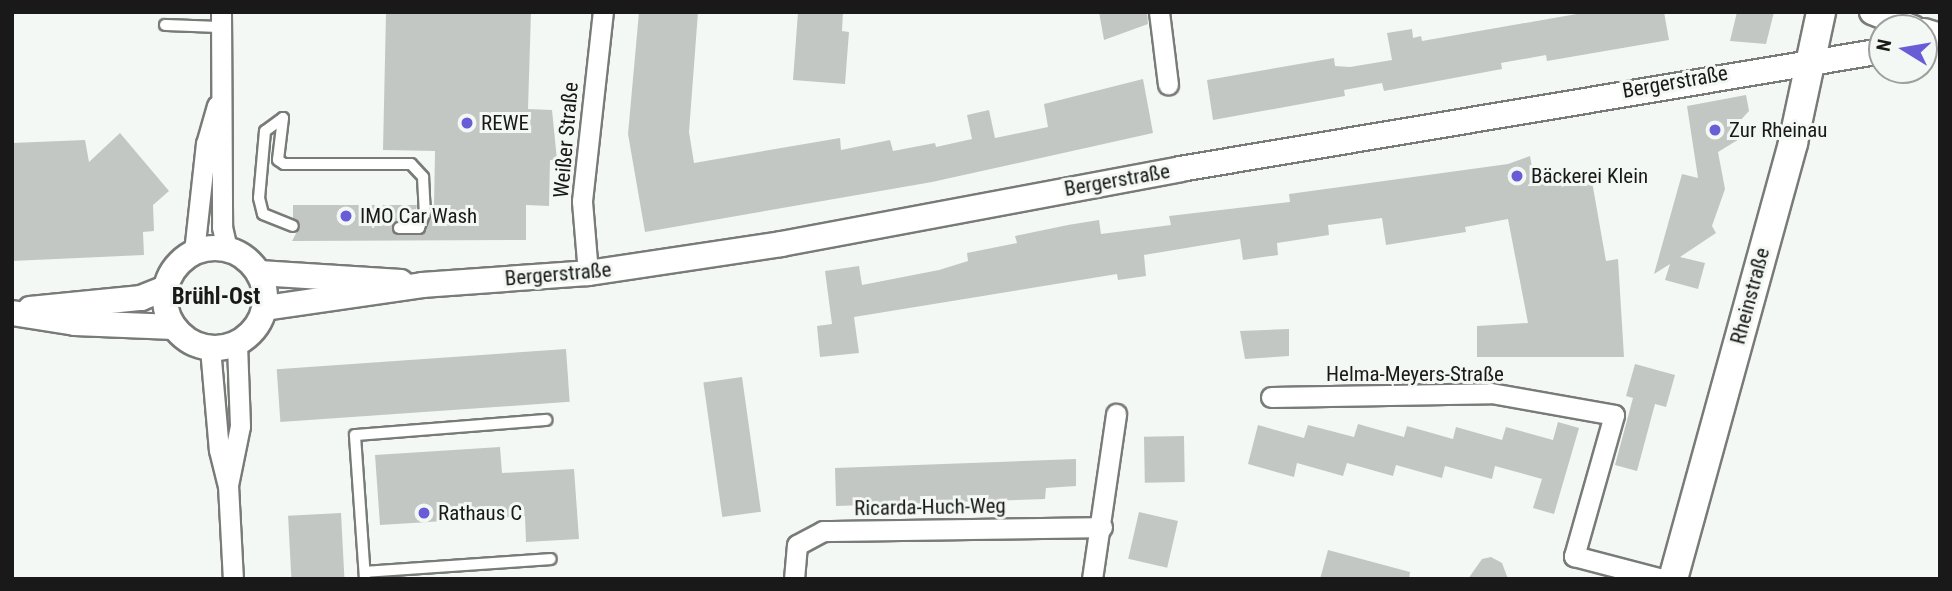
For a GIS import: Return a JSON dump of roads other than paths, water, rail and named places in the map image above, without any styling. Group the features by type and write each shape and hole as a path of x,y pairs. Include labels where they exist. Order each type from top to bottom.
{"main road":[{"name":"Rheinstraße","path":"1673,579 1793,143 1821,12"}],"street":[{"name":"Weißer Straße","path":"587,273 582,201 603,12"},
{"path":"1159,12 1168,84"},
{"path":"220,20 222,227 228,248"},
{"name":"Bergerstraße","path":"265,308 422,285 587,273 781,244 1809,59 1868,53"},
{"path":"194,252 206,144 220,95"},
{"path":"166,288 141,298 12,313 75,323 174,327 195,344 210,348 237,344 250,335 265,308 259,273 242,254 228,248 194,252 177,264 166,288 174,327"},
{"name":"Bergerstraße","path":"259,273 422,285"},
{"path":"228,485 240,426 237,344"},
{"path":"210,348 219,450 228,485 233,579"},
{"name":"Helma-Meyers-Straße","path":"1271,397 1491,393 1614,415 1574,555 1662,579"},
{"path":"1093,579 1116,414"},
{"name":"Ricarda-Huch-Weg","path":"794,579 797,545 823,531 1102,527"}],"lane":[{"path":"165,24 220,20"},
{"path":"293,226 263,214 258,198 265,131 283,118 278,160 284,164 411,164 423,177 425,212 419,228 399,228"},
{"path":"547,420 355,435 365,575 551,559"}],"place":[{"name":"REWE","path":"467,123"},
{"name":"Zur Rheinau","path":"1715,130"},
{"name":"Bäckerei Klein","path":"1517,176"},
{"name":"IMO Car Wash","path":"346,216"},
{"name":"Rathaus C","path":"424,513"}],"district":[{"name":"Brühl-Ost","path":"216,297"}]}
